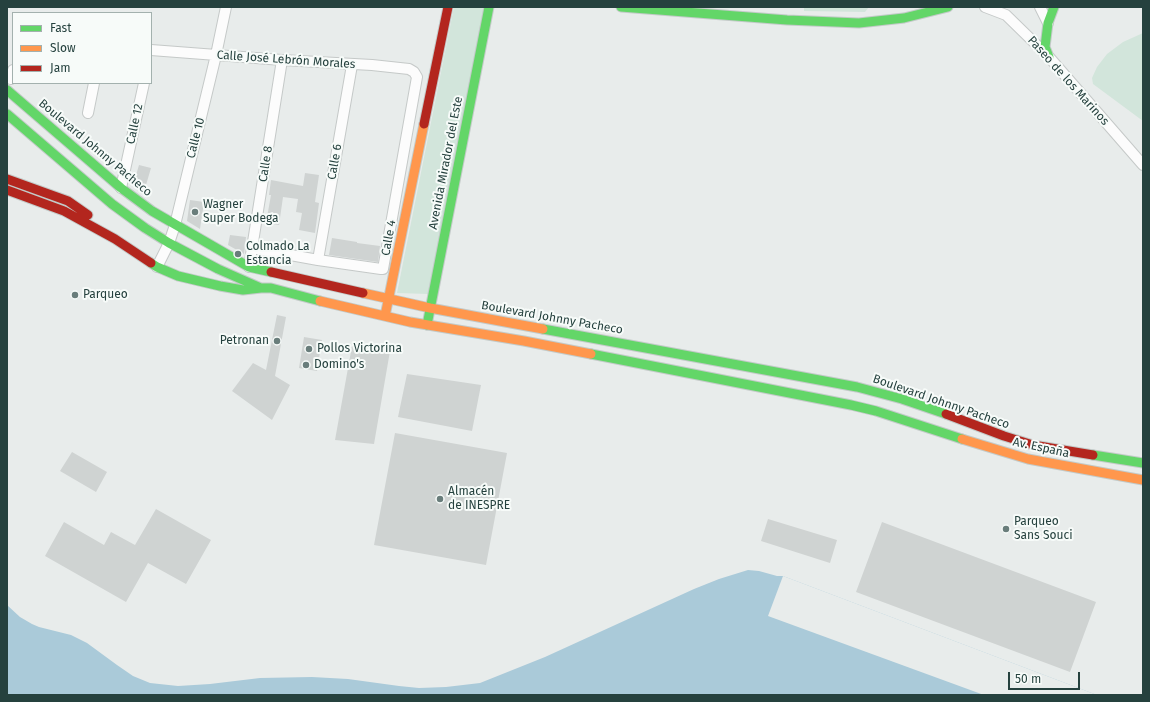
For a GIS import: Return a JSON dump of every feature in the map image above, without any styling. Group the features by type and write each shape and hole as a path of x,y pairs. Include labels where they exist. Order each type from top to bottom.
{"main road":[{"path":"385,316 448,7"},
{"name":"Avenida Mirador del Este","path":"427,324 489,7"},
{"path":"621,7 787,20 859,23 904,18 948,7"},
{"path":"1049,57 1045,47 1048,23 1054,7"},
{"name":"Boulevard Johnny Pacheco","path":"7,90 121,188 152,211 249,267 430,308 857,387 902,399 1033,445 1143,463"},
{"path":"7,114 112,204 169,243 218,270 261,288"},
{"path":"7,179 68,201 104,226 115,239"},
{"path":"7,190 64,211 115,239 157,267 178,276 244,290 271,288 410,322 427,324"},
{"name":"Av. España","path":"427,324 524,341 851,405 876,411 1028,459 1143,480"}],"street":[{"name":"Calle 10","path":"157,267 169,243 175,225 226,7"},
{"name":"Paseo de los Marinos","path":"985,7 1006,15 1049,57 1143,165"},
{"path":"1040,7 1048,23"},
{"name":"Calle José Lebrón Morales","path":"152,51 352,65 372,65 409,69 414,72 417,77"},
{"name":"Calle 8","path":"249,267 282,60"},
{"name":"Calle 6","path":"318,260 352,65"},
{"name":"Calle 4","path":"252,248 380,270 383,269 417,77"},
{"path":"88,113 94,84"},
{"name":"Calle 12","path":"121,188 144,84"}],"green space":[{"path":"454,7 487,8 428,294 397,293"},
{"path":"804,7 869,7 865,12 804,11"},
{"path":"1143,33 1143,121 1093,84 1092,78 1097,67 1107,54 1123,42"}],"water":[{"path":"748,570 783,576 1097,695 7,695 7,605 20,617 32,624 71,635 87,643 133,676 150,683 178,686 260,678 312,677 348,679 419,688 446,687 480,683 545,657 694,589"}],"pier":[{"path":"783,576 1097,695 984,695 768,616"}],"building":[{"path":"139,165 151,168 146,185 134,182"},
{"path":"305,173 319,175 315,202 319,203 315,233 299,230 302,213 296,212 298,199 283,197 279,225 266,223 271,195 269,195 271,180 303,186"},
{"name":"Wagner Super Bodega","path":"190,200 204,202 200,229 187,221"},
{"path":"230,235 246,237 244,254 228,245"},
{"path":"332,238 380,246 378,262 329,255"},
{"path":"277,315 286,317 275,376 290,385 272,420 232,391 253,363 266,370"},
{"path":"304,337 322,340 317,371 299,368"},
{"path":"352,346 390,351 374,444 335,440"},
{"path":"407,374 481,385 472,431 398,417"},
{"name":"Almacén de INESPRE","path":"395,433 507,453 486,565 374,545"},
{"path":"72,452 107,472 96,492 60,471"},
{"path":"156,509 211,540 186,584 148,563 126,602 45,556 64,522 104,545 111,532 135,545"},
{"path":"768,519 837,540 830,563 761,541"},
{"path":"882,522 1096,602 1070,672 856,592"}],"traffic: fast":[{"path":"427,325 489,7"},
{"path":"621,7 787,20 859,23 904,18 948,7"},
{"path":"1049,57 1045,47 1048,23 1054,7"},
{"path":"7,90 121,188 152,211 249,267 271,272"},
{"path":"7,114 112,204 169,243 218,269 261,288 271,288 320,301"},
{"path":"151,263 178,276 220,286 243,290 261,288"},
{"path":"543,329 857,387 902,399 946,414"},
{"path":"591,354 851,405 876,411 962,439"},
{"path":"1093,455 1143,463"}],"traffic: slow":[{"path":"385,316 424,124"},
{"path":"363,293 430,308 543,329"},
{"path":"320,301 410,322 591,354"},
{"path":"962,439 1028,459 1143,480"}],"traffic: jam":[{"path":"424,124 448,7"},
{"path":"7,179 68,201 88,215"},
{"path":"7,190 64,211 115,239 151,263"},
{"path":"271,272 363,293"},
{"path":"946,414 1004,436 1033,445 1093,455"}],"place":[{"name":"Wagner Super Bodega","path":"195,212"},
{"name":"Colmado La Estancia","path":"238,254"},
{"name":"Parqueo","path":"75,295"},
{"name":"Petronan","path":"277,341"},
{"name":"Pollos Victorina","path":"309,349"},
{"name":"Domino's","path":"306,365"},
{"name":"Almacén de INESPRE","path":"440,499"},
{"name":"Parqueo Sans Souci","path":"1006,529"}]}
